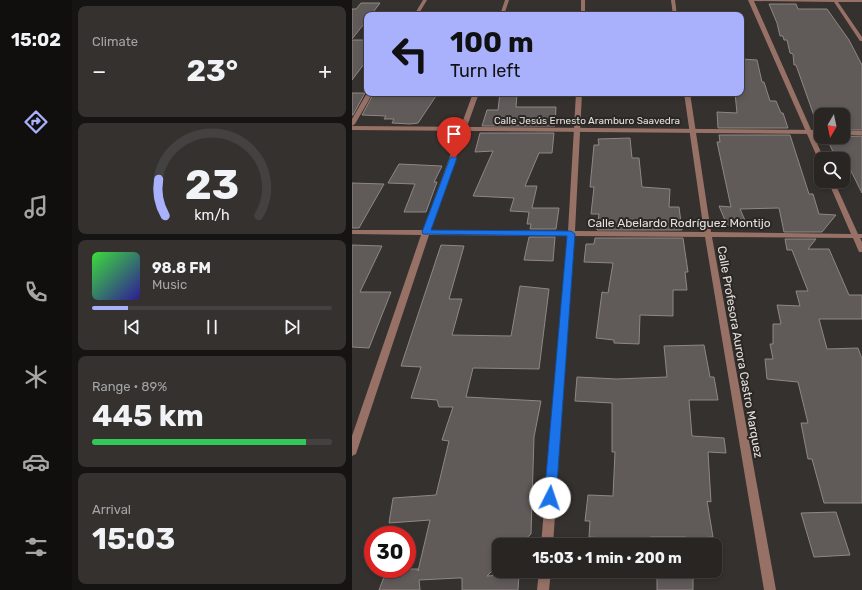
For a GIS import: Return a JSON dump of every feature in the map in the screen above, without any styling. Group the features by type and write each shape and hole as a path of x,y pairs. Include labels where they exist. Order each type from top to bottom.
{"street":[{"path":"418,12 425,0"},
{"path":"503,12 506,0"},
{"path":"582,12 583,0"},
{"path":"673,0 675,12"},
{"path":"818,152 750,0 862,1"},
{"path":"835,0 862,40"},
{"path":"352,124 368,96"},
{"path":"352,451 426,232 465,128 475,96"},
{"path":"547,538 571,234 579,96"},
{"name":"Calle Profesora Aurora Castro Marquez","path":"687,96 708,235 770,590"},
{"name":"Calle Jesús Ernesto Aramburo Saavedra","path":"352,128 814,132"},
{"path":"850,133 862,133"},
{"path":"835,188 859,236 862,250"},
{"name":"Calle Abelardo Rodríguez Montijo","path":"352,232 859,236"},
{"path":"543,590 544,578"}],"building":[{"path":"361,3 380,3 373,12 364,12 364,24 352,39 352,9 356,9"},
{"path":"769,4 796,4 798,9 827,9 849,40 862,65 862,130 850,130 850,108 814,108 814,116 796,65 794,65 793,54 790,53 787,40 784,40 783,36 780,36 777,23"},
{"path":"352,40 364,40 364,64 352,80"},
{"path":"744,59 757,60 762,82 764,82 770,101 776,101 781,113 783,113 788,128 718,128 717,112 737,113 735,96 744,96"},
{"path":"352,93 364,93 353,115"},
{"path":"372,96 436,96 418,123 392,123 394,119 384,119 386,116 362,115"},
{"path":"500,96 517,96 516,107 556,107 555,126 482,126 487,110 498,110"},
{"path":"480,133 554,133 552,153 539,153 525,186 537,186 532,208 559,208 556,229 530,229 531,224 527,224 529,212 510,211 514,198 473,196 493,151 475,152"},
{"path":"719,135 790,135 809,194 813,194 819,214 836,215 822,232 784,232 779,208 740,209 748,227 727,225 719,206 731,207 717,142 720,142"},
{"path":"850,136 862,136 862,193 850,169 850,152 833,152 829,144 850,144"},
{"path":"630,138 632,158 639,158 642,187 670,189 669,207 679,207 682,230 597,230 599,214 591,214 594,187 590,187 594,145 599,145 598,139"},
{"path":"399,164 442,166 434,182 437,182 426,212 404,212 415,184 388,183"},
{"path":"352,183 384,184 359,228 352,228"},
{"path":"529,237 555,237 553,261 524,260"},
{"path":"595,238 683,238 688,272 685,272 687,290 673,290 673,316 640,315 639,344 614,343 614,340 596,338 602,292 608,293 613,263 584,262 586,244 594,244"},
{"path":"785,239 816,239 808,249 829,249 849,295 862,295 862,319 819,319 827,349 858,348 862,359 862,503 824,503 812,459 808,459 801,423 808,423 798,382 767,379 765,359 773,359 770,344 773,344 773,324 781,324 777,305 800,306 796,291 808,291 792,250 787,250"},
{"path":"352,245 382,246 360,292 391,292 369,348 352,347"},
{"path":"441,245 464,246 449,299 462,299 452,335 511,336 520,286 549,289 539,369 473,368 466,397 541,401 534,437 531,534 527,538 492,538 492,571 487,576 492,576 492,578 519,578 518,590 462,590 462,578 458,578 419,580 420,590 379,590 384,578 416,578 416,569 418,569 418,571 430,520 389,523 393,498 436,495 449,441 442,440 453,407 439,407 437,400 411,398 421,367 401,366"},
{"path":"704,345 710,377 714,377 718,400 689,400 692,436 724,438 726,453 708,452 711,502 707,501 713,537 589,537 590,521 585,521 588,495 613,496 615,452 612,452 612,403 575,401 577,377 617,379 667,377 664,346"},
{"path":"836,512 850,555 814,557 801,513"},
{"path":"657,578 693,578 693,590 657,590"}],"route":[{"path":"454,158 426,232 571,234 550,498"}]}
